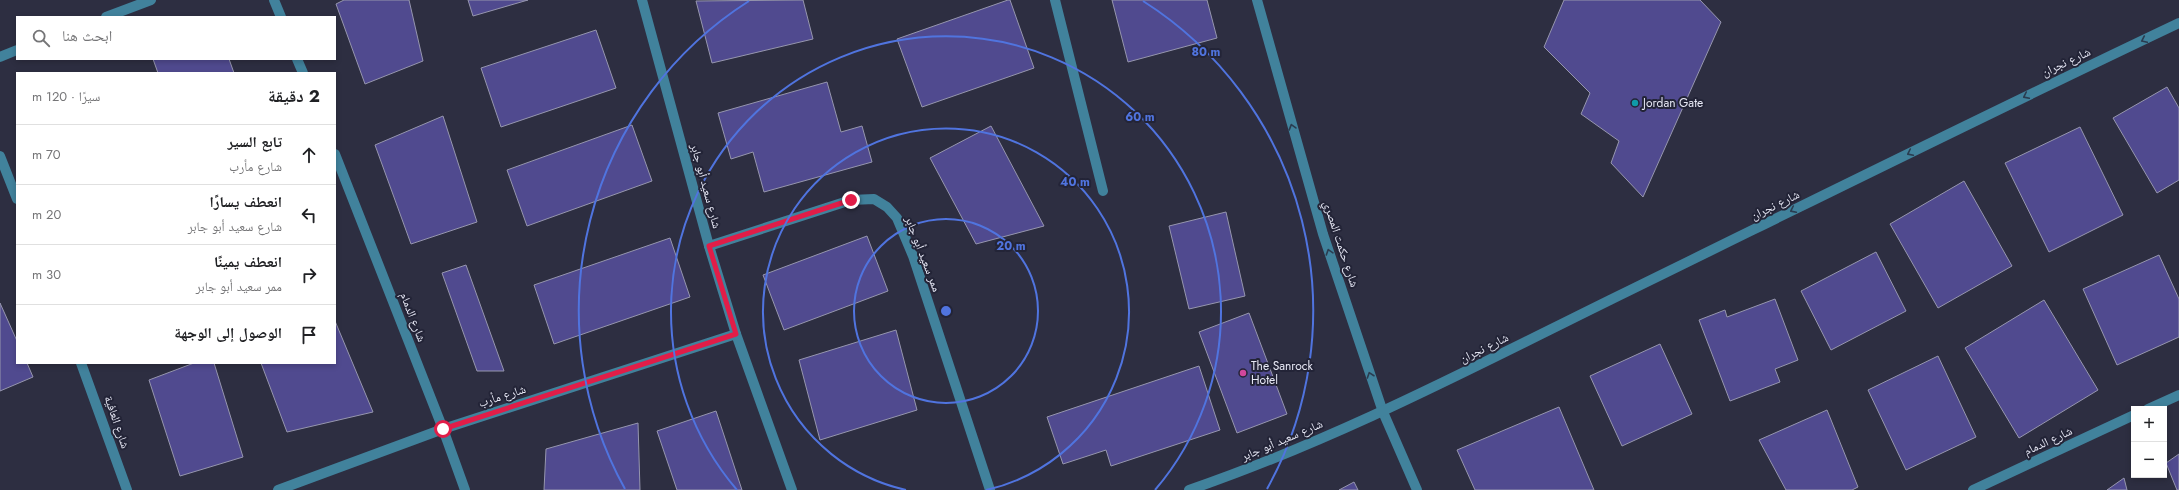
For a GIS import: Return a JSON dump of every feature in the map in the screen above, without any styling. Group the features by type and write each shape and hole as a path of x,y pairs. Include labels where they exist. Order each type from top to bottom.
{"street":[{"path":"109,16 151,0"},
{"path":"274,0 281,16"},
{"name":"شارع سعيد أبو جابر","path":"642,0 709,246 736,334 792,490"},
{"path":"1055,0 1103,191"},
{"name":"شارع حكمت المصري","path":"1257,0 1323,234 1383,412 1417,490"},
{"name":"شارع نجران","path":"1383,412 2040,89 2179,23"},
{"path":"0,57 16,50"},
{"path":"297,60 303,72"},
{"path":"0,156 16,196"},
{"name":"شارع الدمام","path":"336,157 443,429 465,490"},
{"name":"ممر سعيد أبو جابر","path":"709,246 851,200 874,200 887,207 897,218 913,256 990,490"},
{"name":"شارع مأرب","path":"278,490 443,429 736,334"},
{"name":"شارع العافية","path":"81,364 127,490"},
{"path":"2155,406 2179,395"},
{"name":"شارع سعيد أبو جابر","path":"1189,490 1232,475 1383,412"},
{"name":"شارع الدمام","path":"1973,490 2131,417"}],"building":[{"path":"344,0 409,0 423,61 365,84 336,4"},
{"path":"468,0 528,0 473,16"},
{"path":"803,0 813,39 712,63 696,1"},
{"path":"1010,0 1034,68 922,107 897,39"},
{"path":"1112,0 1207,0 1217,38 1128,62"},
{"name":"Jordan Gate","path":"1564,0 1700,0 1721,22 1643,197 1611,163 1619,141 1581,114 1590,93 1544,47"},
{"path":"596,30 616,88 501,127 481,68"},
{"path":"153,60 229,60 234,72 158,72"},
{"path":"827,82 841,132 862,126 872,162 764,192 753,152 731,159 718,113"},
{"path":"2167,87 2179,108 2179,180 2157,193 2113,118"},
{"path":"443,116 477,222 411,244 375,145"},
{"path":"632,125 652,181 527,226 507,170"},
{"path":"991,126 1044,226 976,244 930,158"},
{"path":"2080,127 2123,215 2049,252 2005,163"},
{"path":"1964,181 2012,266 1938,308 1890,224"},
{"path":"1226,212 1245,296 1189,309 1169,226"},
{"path":"867,236 888,291 784,330 763,275"},
{"path":"670,238 690,297 554,344 534,285"},
{"path":"1876,252 1906,311 1831,350 1801,291"},
{"path":"2159,255 2179,299 2179,337 2117,365 2083,289"},
{"path":"466,265 504,371 477,371 442,273"},
{"path":"1775,299 1798,360 1775,369 1780,382 1730,401 1699,320 1725,310 1727,317"},
{"path":"2044,300 2098,390 2019,438 1965,348"},
{"path":"0,303 16,339 16,364 27,364 33,377 0,391"},
{"name":"The Sanrock Hotel","path":"1249,313 1287,414 1237,433 1199,332"},
{"path":"336,323 373,412 287,432 261,364 336,364"},
{"path":"896,330 917,410 820,440 799,360"},
{"path":"1660,344 1692,414 1622,446 1590,376"},
{"path":"1938,356 1976,437 1906,470 1868,390"},
{"path":"191,364 214,364 243,457 180,476 149,380"},
{"path":"1199,366 1220,430 1111,466 1106,450 1063,464 1047,417"},
{"path":"1559,407 1594,490 1475,490 1457,450"},
{"path":"1827,410 1858,487 1852,490 1786,490 1759,440"},
{"path":"716,411 742,490 677,490 657,431"},
{"path":"638,423 640,490 544,490 546,449"},
{"path":"2179,454 2179,490 2177,490 2167,462"},
{"path":"2124,478 2127,490 2107,490"},
{"path":"1354,482 1358,490 1339,490"}],"place":[{"name":"Jordan Gate","path":"1635,103"},
{"name":"The Sanrock Hotel","path":"1243,373"}],"route":[{"path":"443,429 736,334 709,246 851,200"}]}
